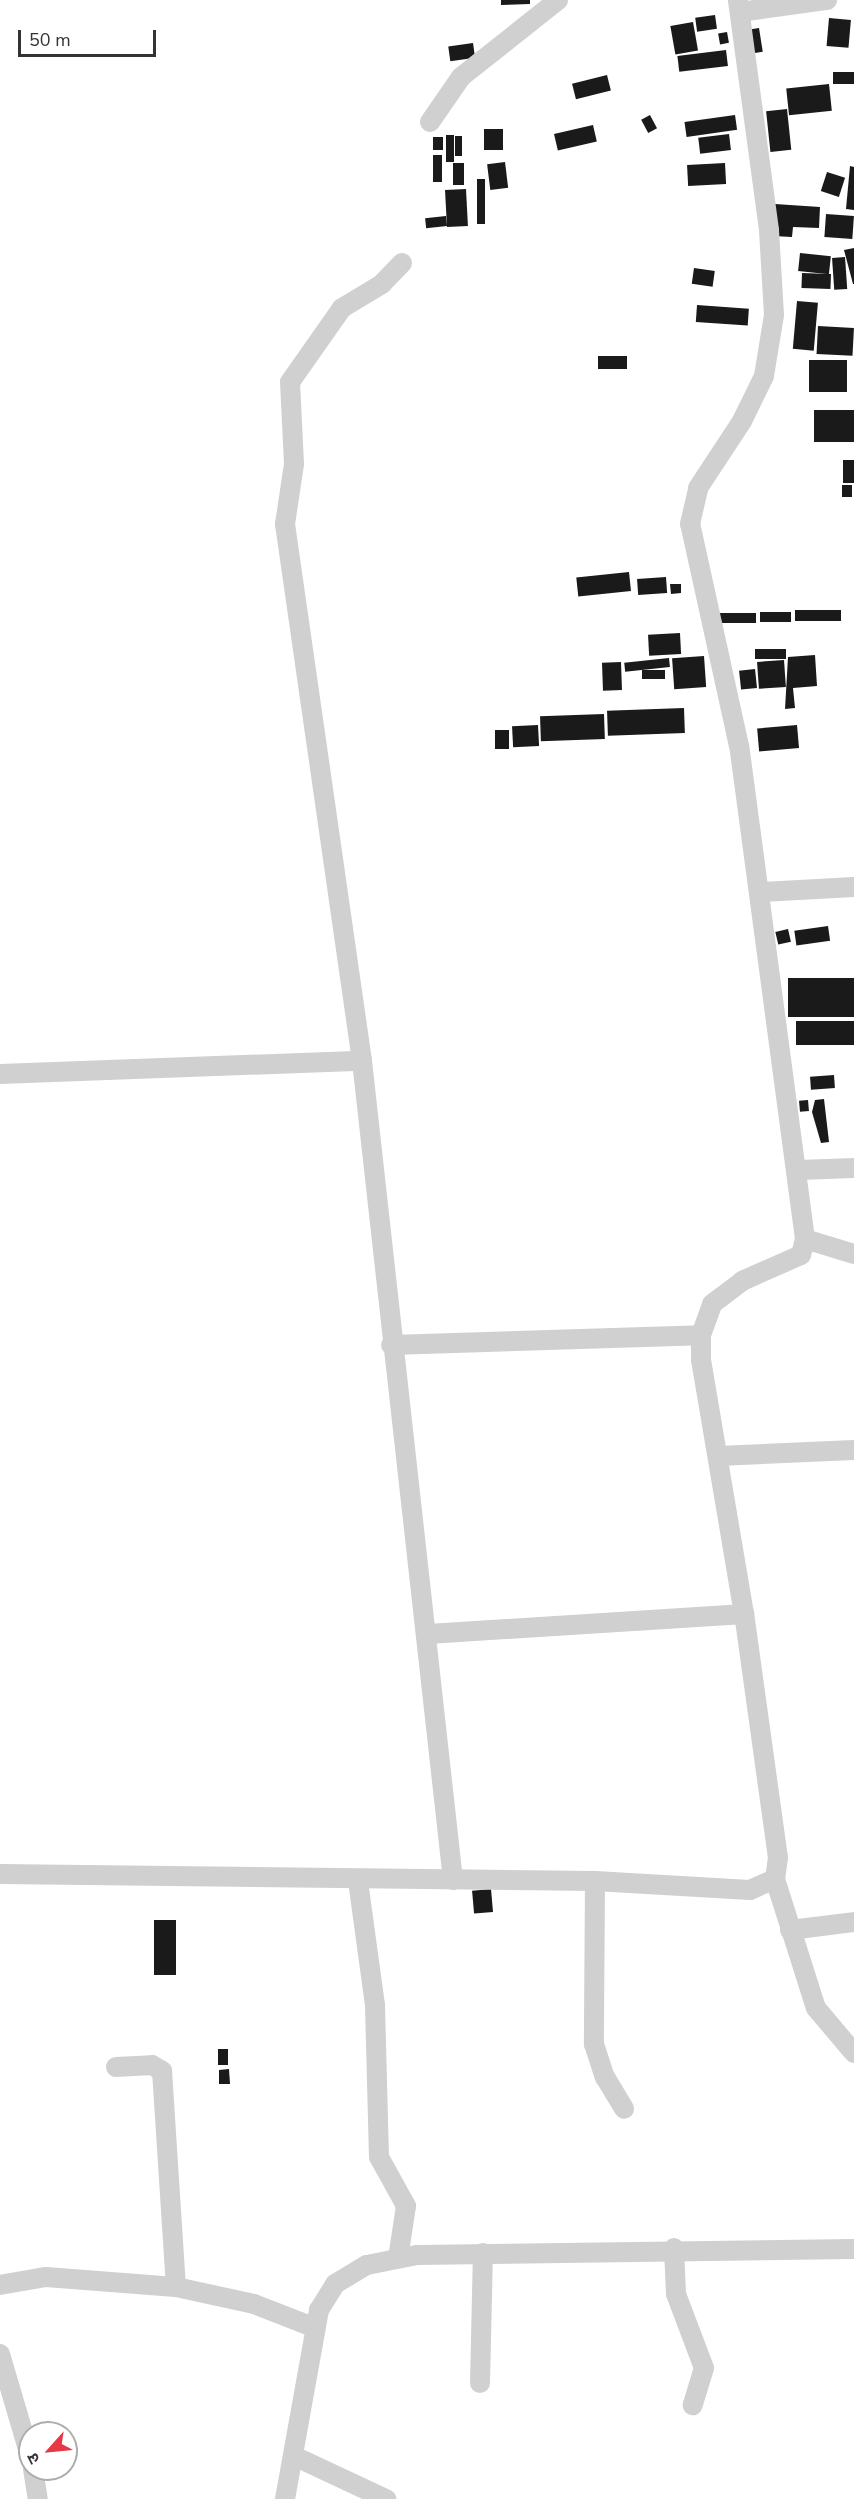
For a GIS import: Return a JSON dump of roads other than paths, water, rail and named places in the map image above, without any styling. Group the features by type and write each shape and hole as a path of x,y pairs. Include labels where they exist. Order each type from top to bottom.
{"street":[{"path":"430,122 461,77 558,0"},
{"path":"827,0 739,6 769,230 772,345 753,400 698,488 690,513 739,746 762,892 799,1170 805,1239 801,1256 724,1292 712,1304 701,1335 744,1614 778,1858 775,1879 816,2008 854,2053"},
{"path":"402,263 382,284 342,308 287,391 294,464 285,541 362,1061 391,1345 428,1634 453,1880"},
{"path":"762,892 854,887"},
{"path":"0,1074 362,1061"},
{"path":"799,1170 854,1168"},
{"path":"805,1239 854,1254"},
{"path":"391,1345 701,1335"},
{"path":"718,1456 854,1450"},
{"path":"428,1634 744,1614"},
{"path":"0,1874 358,1881 595,1881 750,1890 775,1879"},
{"path":"358,1881 375,2005 379,2157 406,2206 398,2258"},
{"path":"595,1881 594,2044 605,2077 624,2109"},
{"path":"790,1930 854,1922"},
{"path":"116,2067 152,2065 162,2071 176,2287"},
{"path":"285,2499 294,2456 313,2327 335,2284 367,2265 398,2258 483,2253 674,2248 854,2248"},
{"path":"674,2248 676,2294 704,2368 693,2405"},
{"path":"480,2383 483,2253"},
{"path":"0,2285 46,2277 176,2287 254,2304 313,2327"},
{"path":"0,2354 20,2421"},
{"path":"294,2456 386,2499"},
{"path":"35,2481 38,2499"}]}
